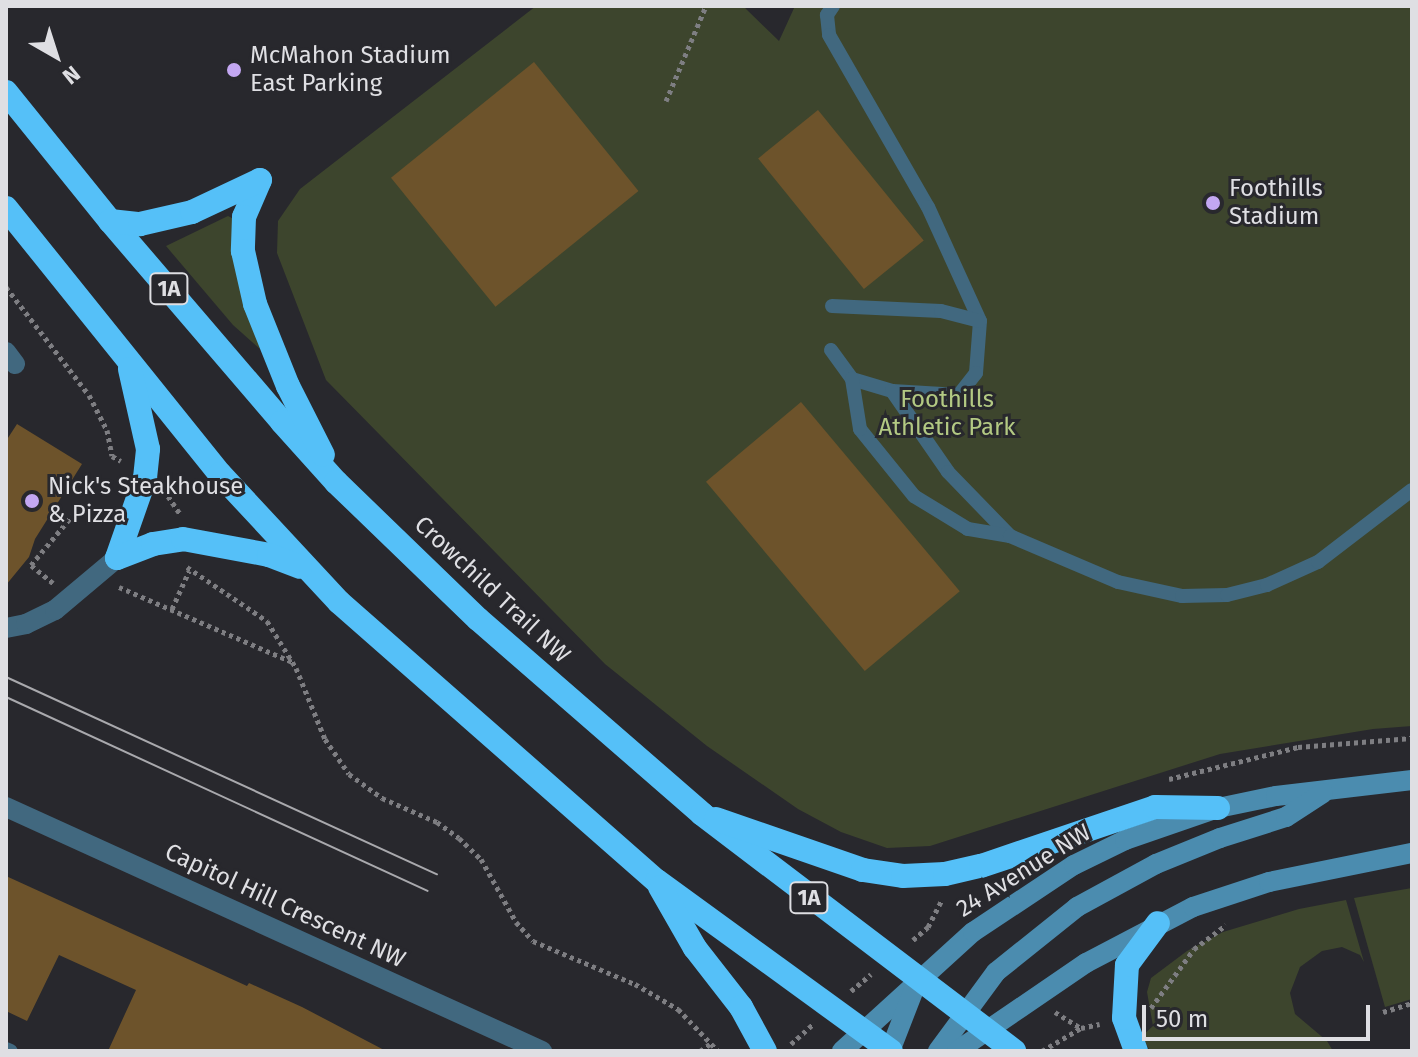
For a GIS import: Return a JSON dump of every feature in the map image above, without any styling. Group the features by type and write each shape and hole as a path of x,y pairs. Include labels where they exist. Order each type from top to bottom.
{"highway":[{"name":"Crowchild Trail NW","path":"6,92 110,221 336,482 478,619 702,814 889,960 1014,1051"},
{"path":"110,221 140,224 192,212 260,180 244,217 243,251 255,304 288,386 336,482"},
{"path":"6,208 220,474 307,570 543,785 657,881 833,1006 890,1051"},
{"path":"117,558 145,478 148,449 128,363"},
{"path":"117,558 153,544 183,539 269,555 307,570"},
{"path":"702,814 763,832 863,870 903,876 945,874 981,866 1155,807 1218,808"},
{"path":"657,881 695,948 741,1007 765,1051"},
{"path":"1136,1051 1124,1018 1127,965 1158,923"}],"street":[{"path":"6,628 26,624 55,610 117,558"},
{"name":"24 Avenue NW","path":"842,1051 918,980 1001,911 1074,865 1125,840 1218,808 1412,780"},
{"path":"938,1051 996,972 1049,927 1105,889 1220,838 1286,817 1326,791"},
{"name":"Capitol Hill Crescent NW","path":"6,807 542,1051"},
{"path":"957,1051 1086,963 1158,923 1269,882 1412,853"},
{"path":"890,1051 918,980"}],"lane":[{"path":"833,6 827,15 829,35 928,207 980,321 976,373 959,395 892,391 852,379"},
{"path":"832,306 941,311 980,321"},
{"path":"831,350 852,379 860,429 914,496 968,529 1010,536 1118,582 1182,596 1227,595 1267,585 1318,562 1412,490"},
{"path":"892,391 948,472 1010,536"}],"path":[{"path":"666,101 706,6"},
{"path":"6,287 89,395 107,430 112,456 130,466"},
{"path":"162,490 176,504 184,523"},
{"path":"55,584 31,565 72,516 117,507"},
{"path":"184,562 189,571 267,621 293,662 325,739 349,774 382,798 437,822 459,838 481,859 516,922 533,941 635,984 667,1002 678,1009 718,1051"},
{"path":"172,609 189,571"},
{"path":"119,588 293,662"},
{"path":"791,1044 928,927 946,891"},
{"path":"1143,1014 1156,1005 1184,960 1200,943 1238,919"},
{"path":"1383,1012 1412,1003"},
{"path":"1057,1013 1081,1028"},
{"path":"1042,1051 1081,1028 1112,1021"},
{"path":"700,1051 710,1044"}],"green space":[{"name":"Foothills Athletic Park","path":"536,6 743,6 779,41 795,6 1412,6 1412,726 1373,729 1220,754 930,846 887,848 841,832 798,809 707,746 605,664 326,380 277,253 278,221 300,189"},
{"path":"228,216 234,219 260,349 233,325 166,246"},
{"path":"1412,888 1412,999 1385,1007 1354,898"},
{"path":"1346,900 1364,962 1360,955 1342,947 1322,951 1300,967 1290,993 1295,1014 1327,1041 1333,1051 1150,1051 1142,1036 1153,1026 1147,992 1151,978 1187,951 1223,932 1299,909"}],"building":[{"path":"534,62 638,191 495,307 391,178"},
{"path":"818,110 924,241 864,289 758,158"},
{"path":"801,402 960,591 865,671 706,482"},
{"name":"Nick's Steakhouse & Pizza","path":"17,424 82,464 35,539 29,557 6,585 6,441"},
{"path":"6,876 247,986 249,983 302,1007 386,1051 108,1051 136,990 59,955 27,1021 6,1011"}],"tram line":[{"path":"6,677 437,874"},
{"path":"6,697 428,891"}],"place":[{"name":"McMahon Stadium East Parking","path":"234,70"},
{"name":"Foothills Stadium","path":"1213,203"},
{"name":"Nick's Steakhouse & Pizza","path":"32,501"}]}
